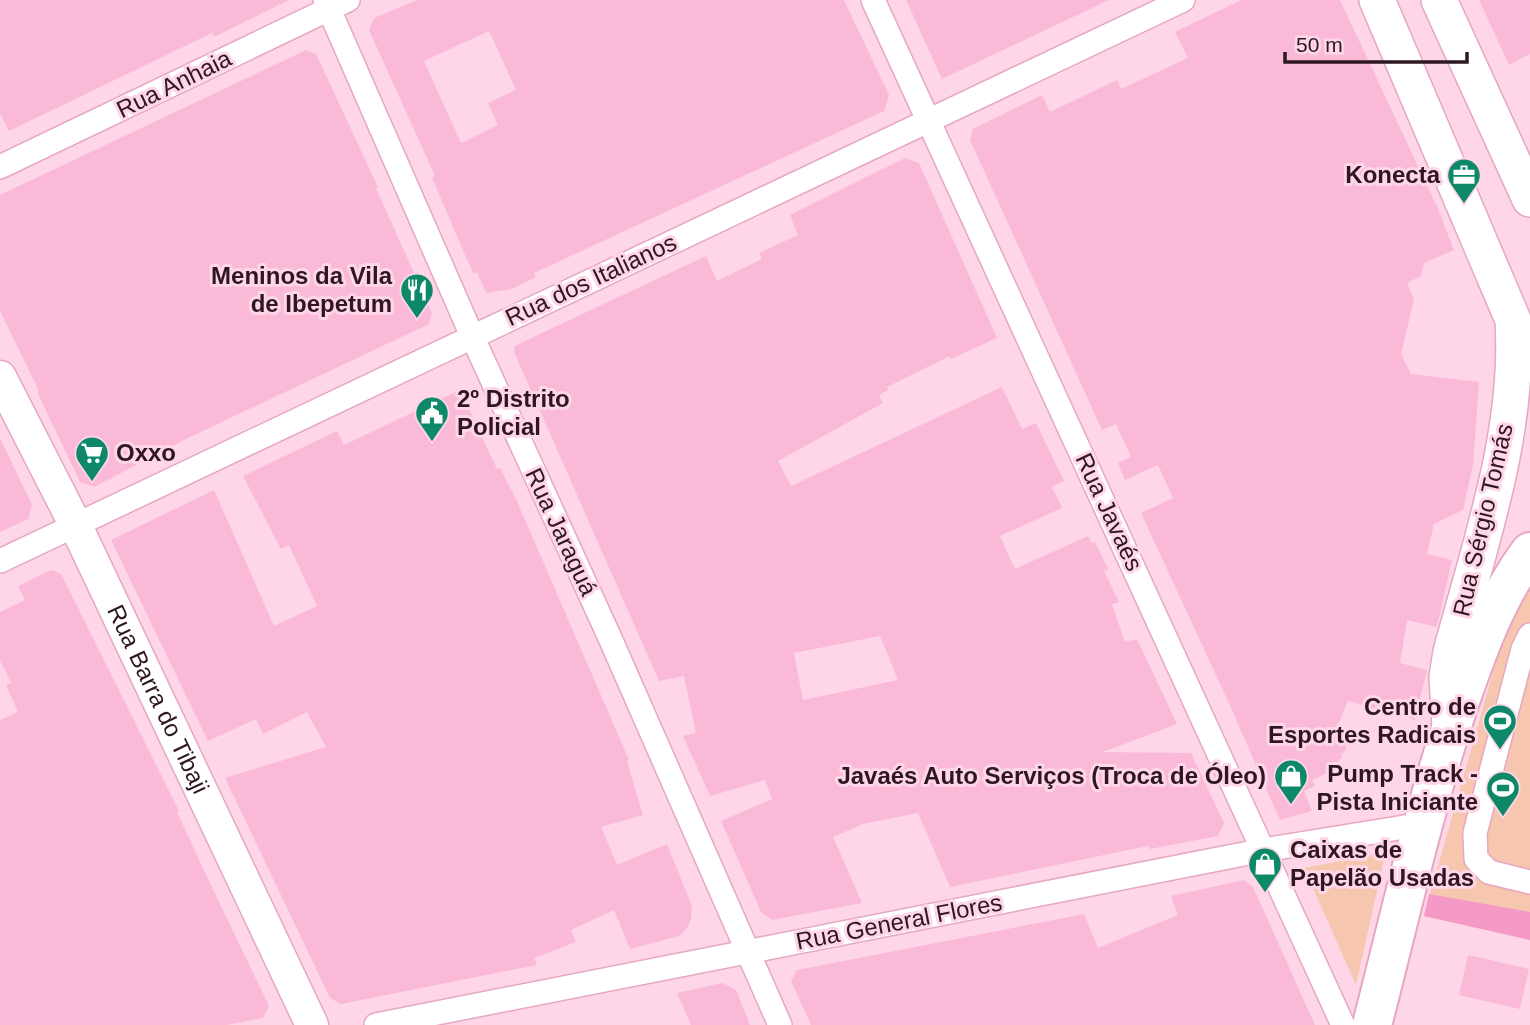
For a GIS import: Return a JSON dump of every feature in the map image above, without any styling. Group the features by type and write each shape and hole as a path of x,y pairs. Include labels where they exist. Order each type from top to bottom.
{"highway":[{"path":"1372,1025 1423,824 1450,731 1474,660 1498,604 1530,552"}],"main road":[{"name":"Rua Sérgio Tomás","path":"1377,0 1521,326 1502,456 1451,652 1447,677 1450,731"},
{"path":"1439,0 1530,199"}],"street":[{"name":"Rua Javaés","path":"873,0 1343,1025"},
{"name":"Rua dos Italianos","path":"0,561 1183,0"},
{"name":"Rua Anhaia","path":"0,167 334,3"},
{"name":"Rua Jaraguá","path":"334,3 472,336 610,638 780,1025"},
{"name":"Rua Barra do Tibaji","path":"0,377 76,526 312,1025"},
{"path":"1530,635 1522,649 1475,833 1476,859 1489,872 1530,882"},
{"name":"Rua General Flores","path":"376,1025 1264,850 1423,824"}],"shaded area":[{"name":"Centro de Esportes Radicais","path":"1530,587 1530,940 1424,916 1511,608"},
{"path":"1385,855 1356,985 1304,868"},
{"path":"1429,894 1530,912 1530,940 1424,916"}],"building":[{"path":"0,0 289,0 214,37 212,33 9,131 0,113"},
{"path":"417,0 844,0 889,95 884,111 534,273 536,277 512,289 486,293 477,272 474,274 466,257 432,178 435,176 369,30 374,18","holes":["489,31 516,90 488,103 498,125 461,143 424,61"]},
{"path":"906,0 1109,0 942,79"},
{"path":"1241,0 1340,0 1439,211 1454,250 1424,263 1421,276 1407,283 1414,299 1401,354 1411,374 1479,382 1473,465 1463,510 1434,524 1427,554 1452,560 1437,627 1407,620 1400,663 1427,670 1415,720 1348,701 1337,727 1348,741 1338,761 1340,764 1312,780 1315,786 1304,791 1312,811 1280,820 1141,513 1173,498 1158,465 1125,480 1118,463 1131,457 1116,424 1102,430 970,140 973,129 1042,95 1050,112 1117,80 1121,89 1188,58 1175,32"},
{"path":"1479,0 1530,0 1530,54 1509,65"},
{"path":"306,50 316,54 378,187 376,188 432,313 429,324 188,438 94,487 80,482 0,311 0,195"},
{"path":"905,158 919,163 997,338 951,359 950,356 887,387 888,390 879,395 883,403 778,461 791,486 1002,387 1022,429 1036,423 1064,481 1052,487 1062,508 1000,536 1015,569 1088,536 1092,543 1095,542 1108,569 1104,571 1119,602 1112,604 1125,642 1137,639 1177,724 1103,752 1191,753 1224,823 1218,836 1150,849 1148,846 950,887 918,813 863,824 833,837 862,903 772,920 761,912 721,821 772,799 765,780 710,796 683,736 696,733 684,676 659,681 514,352 515,346 706,256 717,281 762,259 759,253 798,235 790,215","holes":["880,636 898,680 803,700 794,653"]},
{"path":"460,390 497,469 500,468 516,499 629,760 627,761 643,815 601,827 617,865 667,844 692,906 691,919 679,936 630,949 614,910 571,930 576,942 534,958 537,965 341,1004 330,998 225,778 326,747 307,712 263,734 256,719 208,741 111,540 214,490 274,626 317,606 289,545 281,549 243,476 337,431 344,445"},
{"path":"0,438 32,505 28,519 0,532"},
{"path":"51,570 61,574 179,811 177,812 269,1006 263,1018 227,1025 0,1025 0,720 18,712 6,685 11,683 0,660 0,612 25,600 18,586"},
{"path":"1244,880 1253,887 1315,1025 811,1025 791,981 797,970 1084,914 1098,948 1178,915 1171,896"},
{"path":"1468,955 1529,969 1520,1009 1459,995"},
{"path":"723,983 736,990 750,1025 691,1025 677,993"}],"place":[{"name":"Konecta","path":"1464,205"},
{"name":"Meninos da Vila de Ibepetum","path":"417,320"},
{"name":"2º Distrito Policial","path":"432,443"},
{"name":"Oxxo","path":"92,483"},
{"name":"Centro de Esportes Radicais","path":"1500,751"},
{"name":"Javaés Auto Serviços (Troca de Óleo)","path":"1291,806"},
{"name":"Pump Track - Pista Iniciante","path":"1503,818"},
{"name":"Caixas de Papelão Usadas","path":"1265,894"}]}
